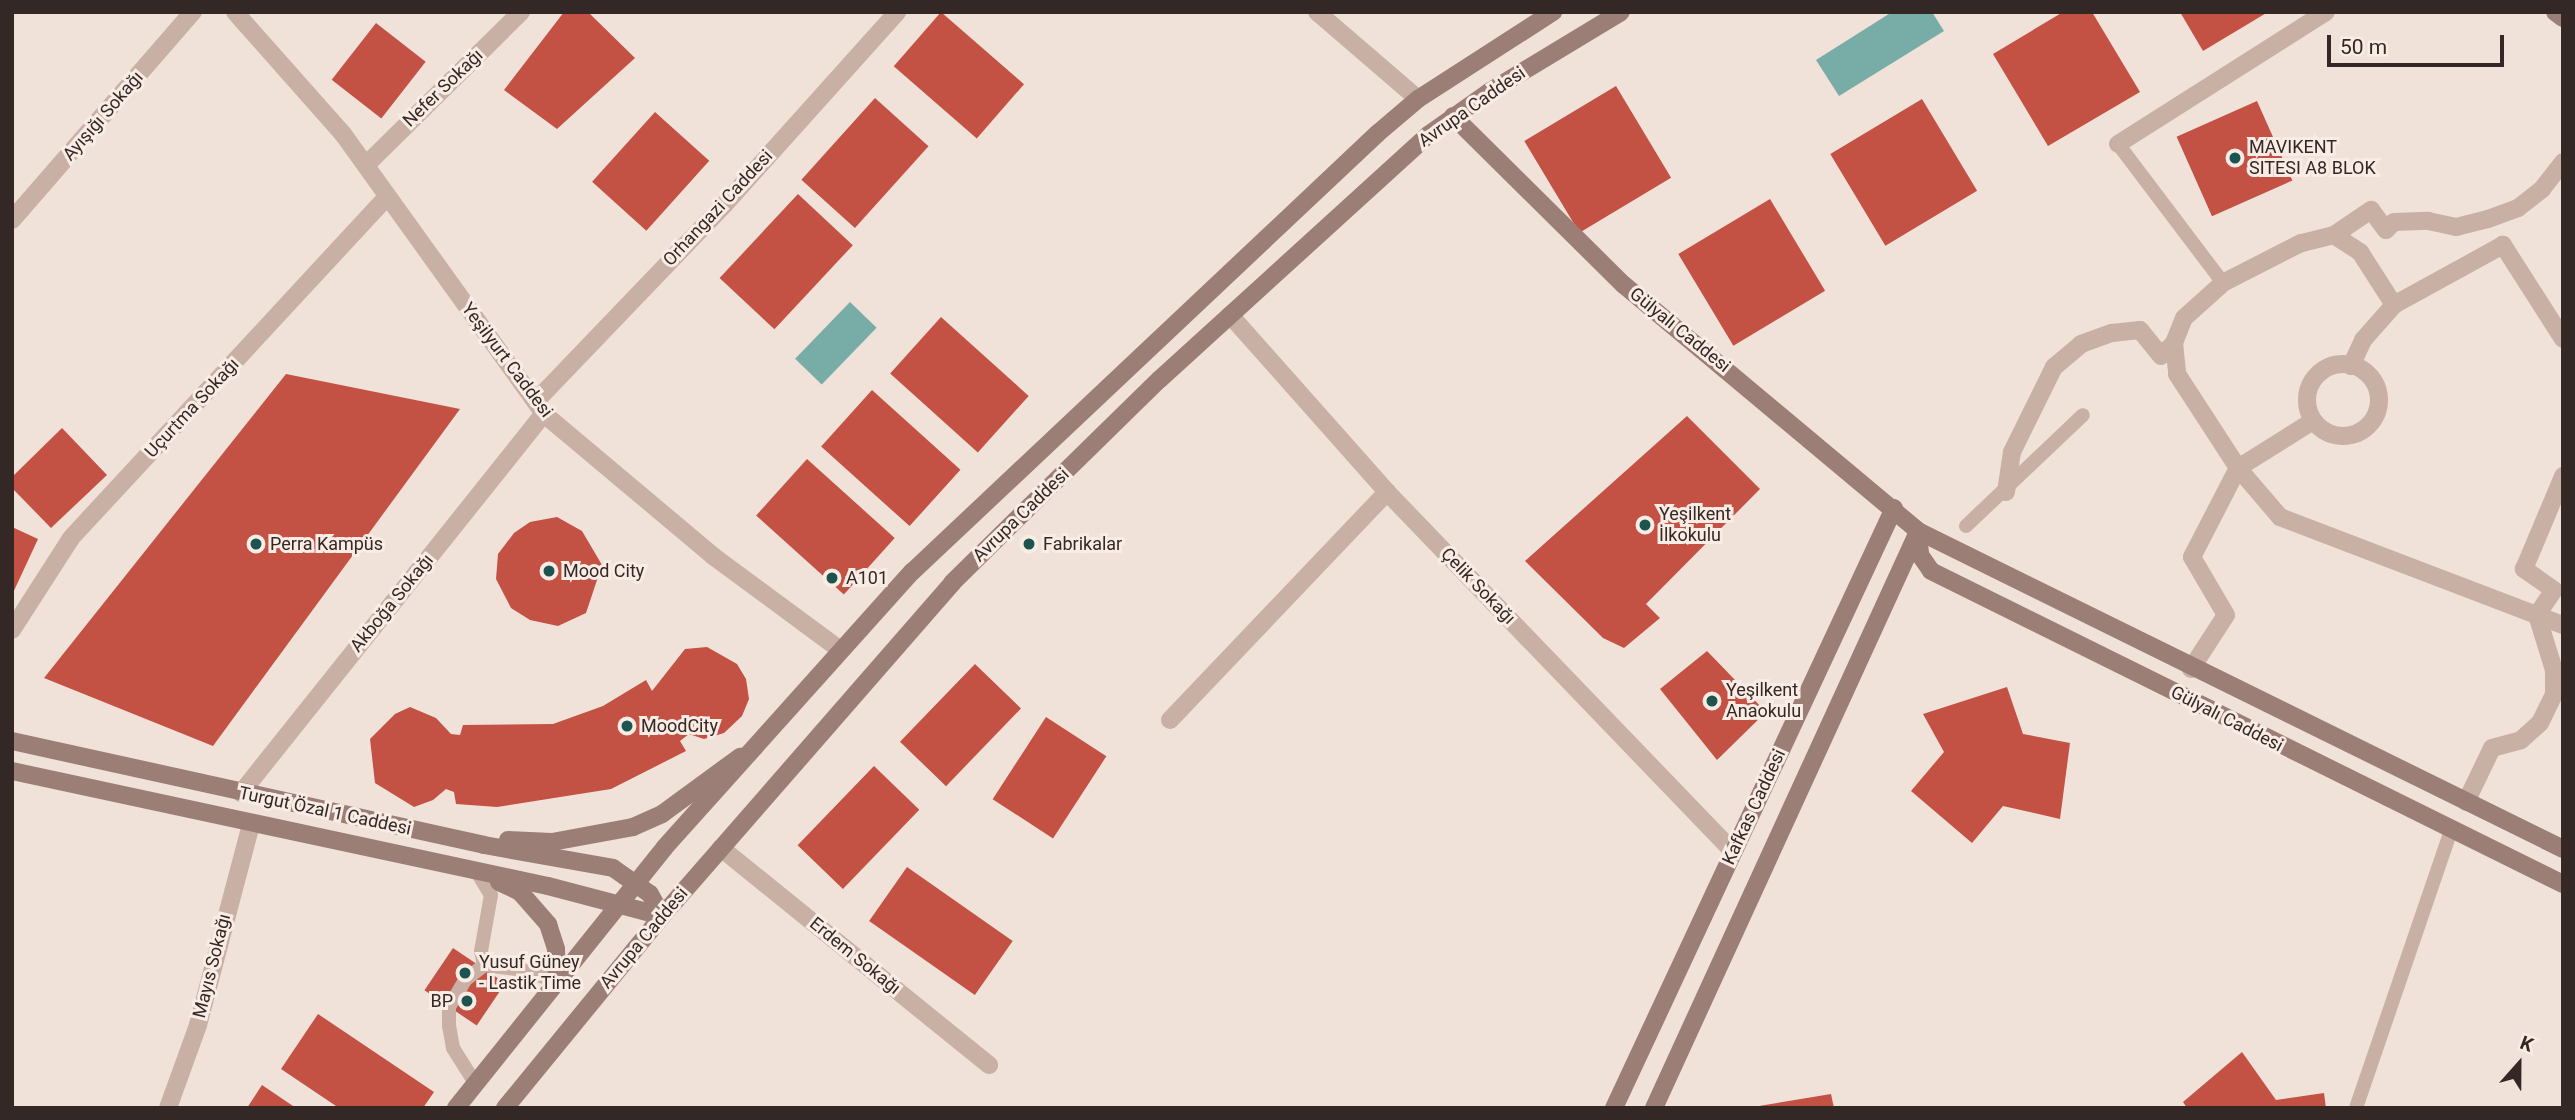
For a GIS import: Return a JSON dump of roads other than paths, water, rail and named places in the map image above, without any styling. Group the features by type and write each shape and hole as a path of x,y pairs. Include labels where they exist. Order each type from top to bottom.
{"street":[{"name":"Ayışığı Sokağı","path":"12,220 193,12"},
{"name":"Yeşilyurt Caddesi","path":"234,12 366,165 540,407 713,556 839,649"},
{"name":"Nefer Sokağı","path":"366,165 521,12"},
{"name":"Orhangazi Caddesi","path":"540,407 897,12"},
{"path":"1317,12 1418,99"},
{"name":"Avrupa Caddesi","path":"456,1108 637,881 761,744 839,649 1019,469 1418,99 1553,12"},
{"name":"Avrupa Caddesi","path":"506,1108 662,916 952,583 1230,315 1453,116 1622,12"},
{"path":"2118,144 2326,12"},
{"path":"2555,12 2563,18"},
{"name":"Gülyalı Caddesi","path":"1453,116 1625,285 1894,508 1918,531 2191,669 2563,849"},
{"path":"2006,492 2012,452 2054,366 2081,344 2112,333 2140,330 2161,356 2174,343 2184,318 2223,282 2301,243 2334,235 2371,211 2386,230 2394,222 2428,221 2456,227 2488,219 2518,208 2534,196 2563,162"},
{"name":"Uçurtma Sokağı","path":"12,630 71,538 387,197"},
{"path":"2334,235 2360,252 2394,305"},
{"path":"2351,366 2362,340 2394,305 2503,245 2561,334"},
{"name":"Çelik Sokağı","path":"1230,315 1387,492 1733,851"},
{"path":"2174,343 2177,374 2238,468 2280,517 2563,625"},
{"path":"2339,363 2367,371 2381,394 2373,423 2349,436 2327,433 2313,421 2305,411 2311,379 2339,363"},
{"name":"Akboğa Sokağı","path":"241,793 540,407"},
{"path":"2191,669 2226,615 2192,557 2238,468 2313,421"},
{"path":"2537,615 2554,590 2524,569 2563,476"},
{"path":"1170,720 1387,492"},
{"name":"Kafkas Caddesi","path":"1614,1108 1894,508"},
{"name":"Gülyalı Caddesi","path":"1918,531 1920,555 1931,571 2451,831 2563,884"},
{"name":"Kafkas Caddesi","path":"1654,1108 1918,531"},
{"path":"2466,802 2492,748 2521,740 2540,723 2554,694 2554,670 2537,615"},
{"name":"Turgut Özal 1 Caddesi","path":"12,741 484,845 613,868 637,881"},
{"path":"484,845 502,840 595,838 633,827 662,814 761,744"},
{"name":"Turgut Özal 1 Caddesi","path":"12,771 477,872 662,916"},
{"name":"Mayıs Sokağı","path":"168,1108 198,1025 251,824"},
{"name":"Erdem Sokağı","path":"721,848 989,1065"},
{"path":"477,872 520,892 548,924 555,949 557,981"},
{"path":"637,881 659,906 662,916"}],"lane":[{"path":"2118,144 2223,282"},
{"path":"1966,526 2006,492 2083,415"},
{"path":"2356,1108 2451,831"},
{"path":"477,872 491,895 481,951 484,965"},
{"path":"475,1083 453,1048 449,1007 465,980 484,965 519,969 557,981"}],"water":[{"path":"1892,12 1932,12 1944,31 1839,96 1816,60"},
{"path":"850,302 877,328 822,385 795,359"}],"place":[{"name":"MAVIKENT SITESI A8 BLOK","path":"2235,158"},
{"name":"Yeşilkent İlkokulu","path":"1645,525"},
{"name":"Perra Kampüs","path":"256,544"},
{"name":"Fabrikalar","path":"1029,544"},
{"name":"Mood City","path":"549,571"},
{"name":"A101","path":"832,578"},
{"name":"Yeşilkent Anaokulu","path":"1712,701"},
{"name":"MoodCity","path":"627,726"},
{"name":"Yusuf Güney - Lastik Time","path":"465,973"},
{"name":"BP","path":"467,1001"}]}
